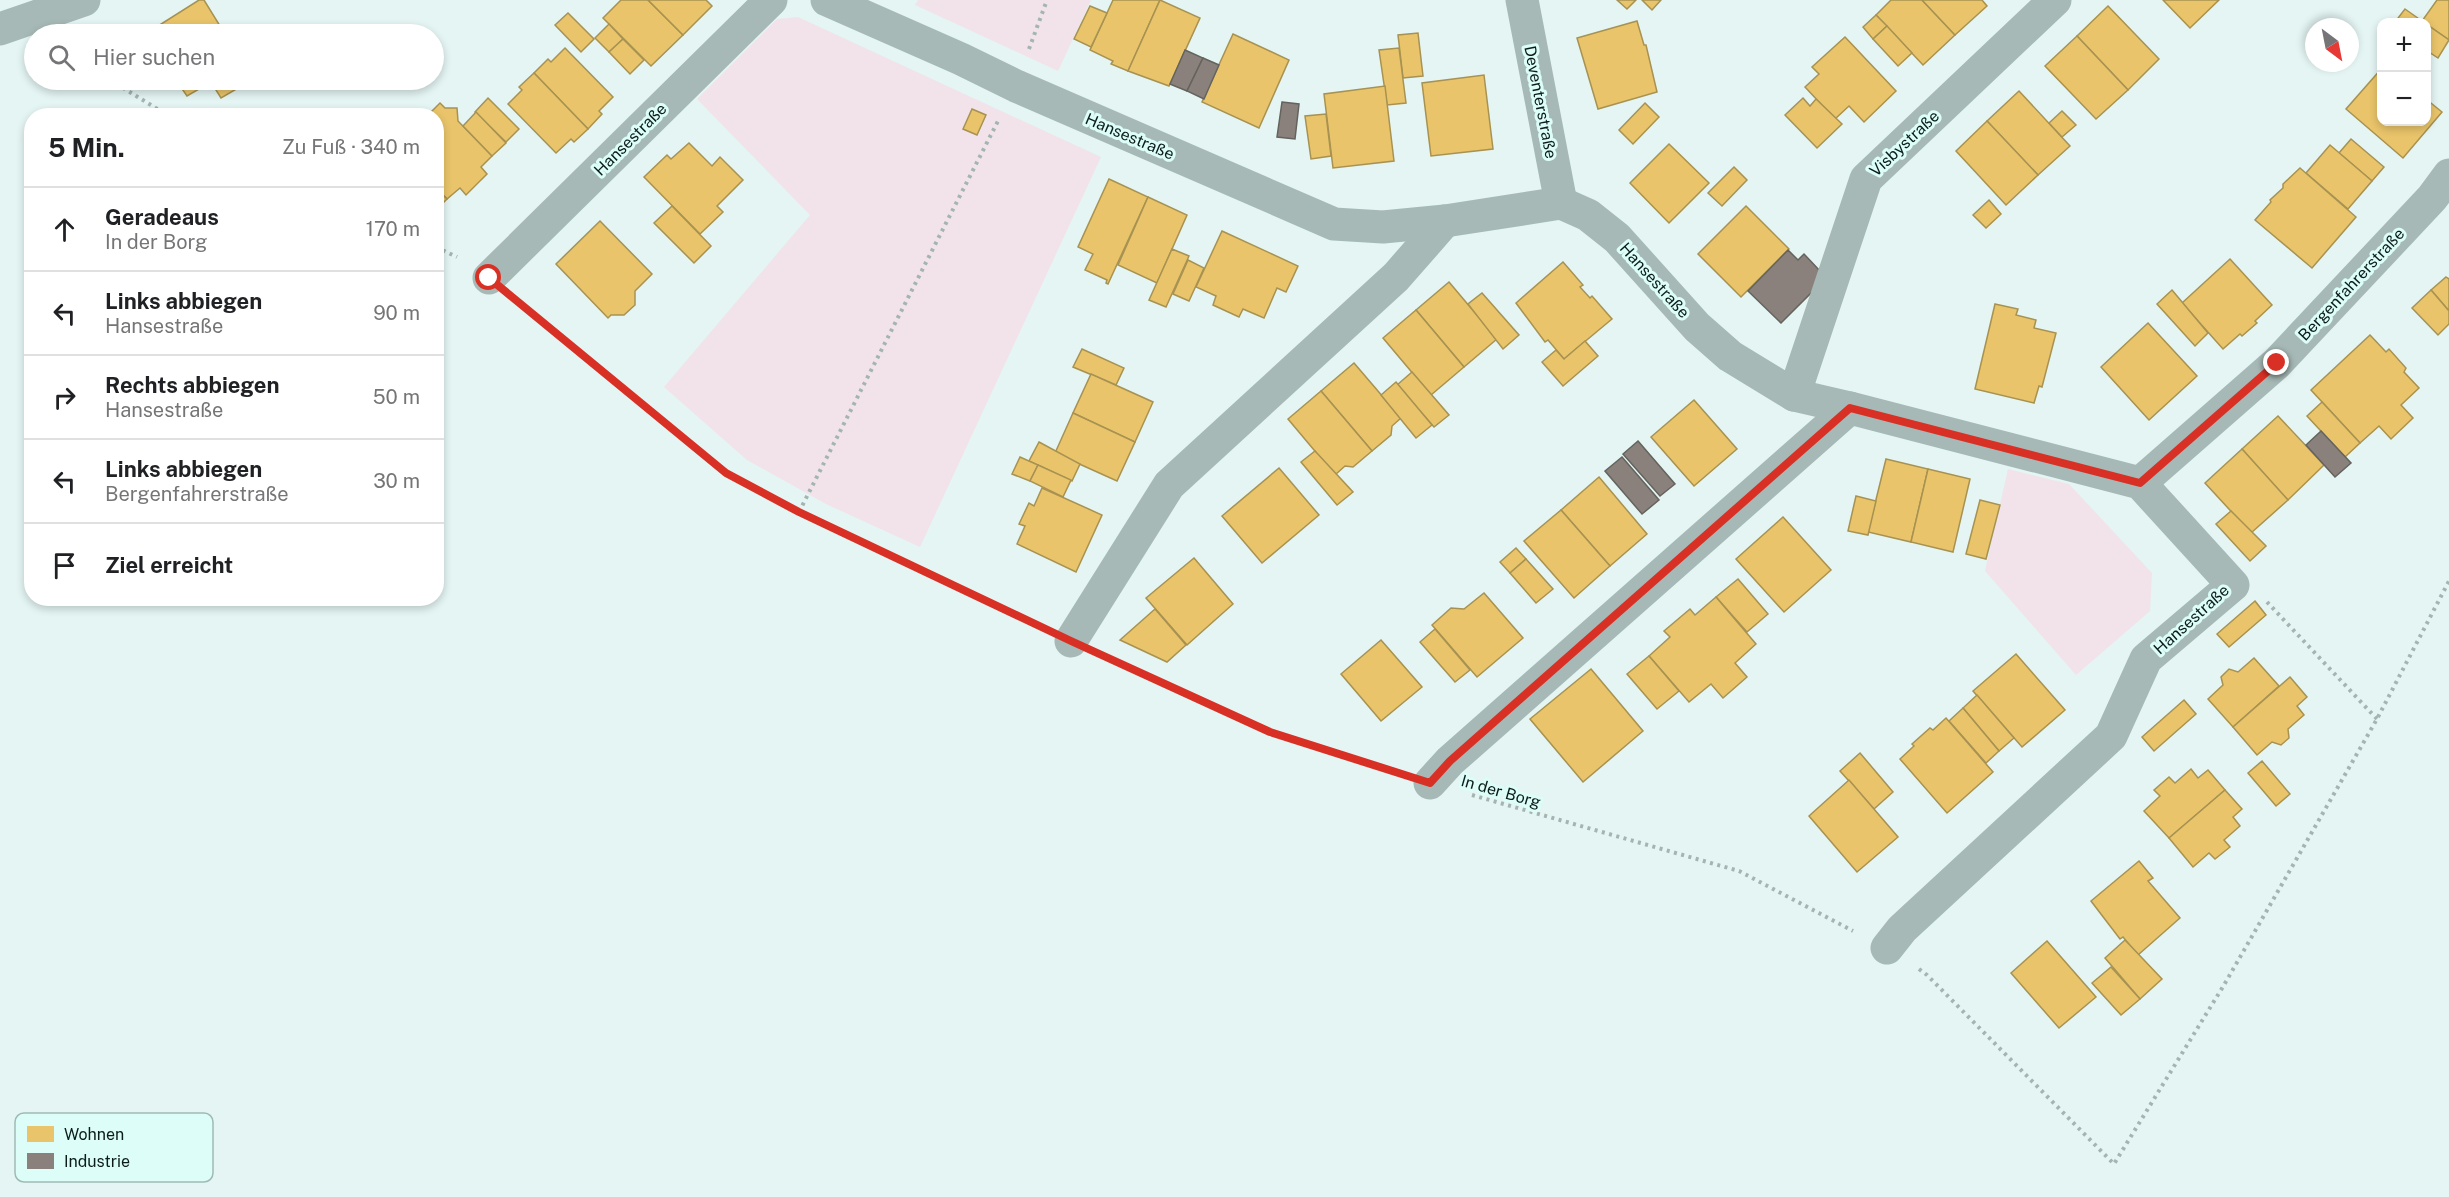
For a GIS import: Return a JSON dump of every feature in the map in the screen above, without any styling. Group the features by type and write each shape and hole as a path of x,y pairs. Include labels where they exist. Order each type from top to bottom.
{"street":[{"path":"0,29 84,0"},
{"name":"Hansestraße","path":"489,278 771,0"},
{"name":"Hansestraße","path":"827,0 962,59 1016,86 1335,224 1383,227 1445,221 1561,203 1588,215 1617,238 1697,327 1730,356 1794,395 2140,483 2233,585 2146,659 2111,736 1902,929 1887,948"},
{"name":"Deventerstraße","path":"1522,0 1561,203"},
{"name":"Visbystraße","path":"1794,395 1866,179 2055,0"},
{"name":"Bergenfahrerstraße","path":"2140,483 2277,363 2432,198 2449,175"},
{"path":"1071,641 1169,485 1396,277 1445,221"},
{"path":"1430,783 1450,761 1850,408"}],"path":[{"path":"799,512 1016,86 1047,0"},
{"path":"126,90 156,108"},
{"name":"In der Borg","path":"444,251 470,263 726,473 799,512 1270,732 1430,783 1739,871 1887,948 1927,975 2114,1164 2224,985 2377,720"},
{"path":"2233,585 2260,594 2377,720 2449,581"}],"shaded area":[{"path":"918,0 1091,0 1058,71 915,5"},
{"path":"798,17 1101,157 920,547 826,504 747,460 664,387 810,215 697,99 777,19"},
{"path":"2008,469 2069,484 2152,573 2150,611 2076,675 1985,571"}],"building: Wohnen":[{"path":"199,0 204,0 219,24 161,24"},
{"path":"621,0 648,0 683,35 651,66 603,18"},
{"path":"648,0 706,0 712,6 683,35"},
{"path":"1113,0 1160,0 1128,71 1111,64 1113,61 1090,50"},
{"path":"1160,0 1200,18 1169,86 1128,71"},
{"path":"1617,0 1636,0 1627,9"},
{"path":"1642,0 1661,0 1652,10"},
{"path":"1891,0 1922,0 1955,35 1923,65 1876,15"},
{"path":"1922,0 1982,0 1987,6 1955,35"},
{"path":"2163,0 2219,0 2190,28"},
{"path":"2437,0 2449,0 2449,40 2431,27 2431,18 2424,18"},
{"path":"1090,6 1107,13 1091,47 1074,39"},
{"path":"2108,6 2159,59 2128,90 2077,36"},
{"path":"2405,9 2418,18 2398,18"},
{"path":"568,13 594,39 581,52 555,25"},
{"path":"1876,15 1887,26 1873,39 1863,27"},
{"path":"1637,21 1644,45 1646,45 1657,92 1598,109 1577,38"},
{"path":"609,24 623,39 609,52 595,38"},
{"path":"1887,26 1912,53 1898,66 1873,39"},
{"path":"2431,27 2449,40 2438,58 2431,53"},
{"path":"1418,33 1423,76 1403,78 1398,35"},
{"path":"1233,34 1289,60 1259,128 1202,102"},
{"path":"2077,36 2128,90 2096,119 2045,66"},
{"path":"1845,37 1896,91 1864,122 1849,106 1835,119 1805,87 1819,74 1812,67"},
{"path":"623,39 644,60 630,74 609,52"},
{"path":"565,48 613,97 599,111 602,114 588,129 534,73 548,59 551,62"},
{"path":"1399,48 1406,103 1387,105 1379,50"},
{"path":"534,73 588,129 574,142 571,139 556,153 508,104 522,90 519,87"},
{"path":"2377,74 2377,126 2430,126 2403,158 2346,109"},
{"path":"1484,75 1493,149 1431,156 1422,83"},
{"path":"1385,86 1394,161 1333,168 1324,94"},
{"path":"183,90 197,90 187,96"},
{"path":"216,90 235,90 221,98"},
{"path":"2019,91 2070,146 2038,175 1987,121"},
{"path":"488,98 519,129 506,142 475,112"},
{"path":"1803,98 1810,106 1816,99 1842,124 1817,148 1785,115"},
{"path":"440,103 445,108 457,108 458,121 492,156 481,167 487,174 466,195 460,188 447,199 444,196 444,108 435,108"},
{"path":"1645,103 1659,117 1633,144 1619,130"},
{"path":"2431,103 2442,112 2431,125"},
{"path":"972,109 986,115 977,135 963,129"},
{"path":"2062,111 2076,125 2062,137 2049,123"},
{"path":"476,112 506,143 492,156 463,126"},
{"path":"1326,114 1331,156 1311,159 1305,116"},
{"path":"1987,121 2038,175 2006,205 1956,151"},
{"path":"2351,139 2384,167 2372,181 2339,153"},
{"path":"689,143 712,166 720,157 743,180 717,206 723,212 700,234 644,177 667,155 671,159"},
{"path":"1669,144 1709,183 1669,223 1630,183"},
{"path":"2330,145 2372,181 2348,209 2306,173"},
{"path":"1734,167 1747,180 1722,206 1708,193"},
{"path":"2300,168 2356,217 2312,268 2255,220 2271,202 2270,200 2283,188 2283,184"},
{"path":"1109,179 1148,197 1108,284 1107,280 1085,270 1093,254 1078,247"},
{"path":"1148,197 1187,215 1157,283 1118,265"},
{"path":"1989,200 2001,214 1986,228 1973,215"},
{"path":"672,206 711,246 694,263 654,223"},
{"path":"1746,206 1789,249 1741,297 1698,254"},
{"path":"600,221 652,274 635,291 635,305 624,315 611,315 608,318 556,264"},
{"path":"1222,231 1298,266 1286,292 1277,288 1264,318 1243,309 1239,317 1213,305 1216,296 1196,287"},
{"path":"1172,249 1189,256 1166,307 1149,300"},
{"path":"2230,259 2272,305 2255,321 2257,323 2223,349 2182,303"},
{"path":"1188,260 1204,268 1189,301 1173,294"},
{"path":"1563,262 1583,285 1580,287 1590,298 1592,296 1612,319 1564,359 1548,340 1545,342 1516,303"},
{"path":"2446,277 2449,279 2449,311 2431,290"},
{"path":"1449,282 1497,339 1464,367 1416,310"},
{"path":"2172,290 2208,333 2195,346 2157,304"},
{"path":"2431,290 2449,311 2449,324 2438,335 2412,308"},
{"path":"1482,293 1519,335 1503,349 1468,304"},
{"path":"1995,304 2018,309 2016,315 2036,320 2034,328 2056,333 2042,387 2039,386 2034,403 1975,389"},
{"path":"1416,310 1464,367 1431,395 1383,338"},
{"path":"2148,323 2197,376 2149,420 2101,367"},
{"path":"2370,335 2386,352 2389,349 2406,368 2404,372 2419,388 2401,405 2413,418 2391,439 2379,426 2360,443 2311,390"},
{"path":"1585,341 1598,356 1563,386 1542,362 1556,350 1564,359"},
{"path":"1082,349 1124,368 1116,385 1073,367"},
{"path":"1354,363 1401,418 1392,426 1391,435 1372,451 1321,391"},
{"path":"1412,372 1449,415 1434,427 1397,385"},
{"path":"1091,374 1153,402 1135,442 1073,413"},
{"path":"1396,382 1432,425 1416,438 1381,395"},
{"path":"1321,391 1372,451 1353,467 1345,466 1335,475 1288,419"},
{"path":"1694,400 1737,449 1694,486 1651,437"},
{"path":"2322,402 2360,443 2345,457 2307,416"},
{"path":"1073,413 1135,442 1117,481 1055,453"},
{"path":"2278,416 2324,465 2288,500 2242,449"},
{"path":"1039,442 1080,464 1072,481 1029,461"},
{"path":"2242,449 2288,500 2251,533 2205,483"},
{"path":"1315,451 1353,492 1337,505 1301,462"},
{"path":"1020,457 1038,465 1030,481 1012,474"},
{"path":"1886,459 1928,469 1911,542 1868,532"},
{"path":"1038,465 1071,480 1063,497 1030,481"},
{"path":"1279,468 1319,515 1262,563 1222,516"},
{"path":"1928,469 1970,479 1953,552 1911,542"},
{"path":"1599,477 1647,534 1610,566 1561,510"},
{"path":"1042,488 1102,515 1076,572 1017,544 1025,526 1019,524 1029,503 1034,506"},
{"path":"1856,496 1876,501 1868,535 1848,531"},
{"path":"1980,500 2000,505 1986,559 1966,554"},
{"path":"1561,510 1610,566 1574,598 1524,541"},
{"path":"2231,511 2266,546 2250,561 2216,524"},
{"path":"1783,517 1831,570 1784,612 1736,559"},
{"path":"1516,548 1526,559 1510,573 1500,562"},
{"path":"1194,558 1233,604 1187,645 1146,598"},
{"path":"1526,559 1553,589 1536,603 1510,573"},
{"path":"1738,579 1768,614 1747,632 1716,597"},
{"path":"1484,593 1523,638 1477,677 1432,625 1451,608 1464,609"},
{"path":"1716,597 1756,644 1735,663 1747,677 1723,698 1711,684 1689,702 1649,656 1670,637 1664,631 1690,609 1695,615"},
{"path":"2255,601 2266,615 2229,647 2217,634"},
{"path":"1155,609 1186,645 1167,662 1120,640"},
{"path":"1435,629 1470,670 1455,682 1420,642"},
{"path":"1381,640 1422,687 1381,721 1341,674"},
{"path":"2016,654 2065,710 2022,747 1973,691"},
{"path":"1649,656 1679,691 1657,709 1627,674"},
{"path":"2254,658 2279,686 2233,727 2208,699 2223,685 2221,677 2229,669 2238,672"},
{"path":"1591,669 1643,731 1583,782 1530,719"},
{"path":"2290,677 2307,697 2297,706 2304,715 2288,729 2289,738 2281,745 2272,742 2257,755 2233,727"},
{"path":"1977,695 2014,738 1999,751 1963,708"},
{"path":"2184,700 2196,714 2154,751 2142,737"},
{"path":"1963,708 1999,751 1986,763 1949,721"},
{"path":"1946,718 1993,772 1947,813 1900,759 1914,746 1912,744"},
{"path":"1860,753 1893,792 1874,809 1840,771"},
{"path":"2262,761 2290,794 2276,806 2248,773"},
{"path":"2191,769 2198,778 2208,770 2225,790 2169,838 2144,811 2160,796 2154,790 2169,777 2175,783"},
{"path":"1849,780 1898,837 1857,872 1809,816"},
{"path":"2225,790 2242,809 2233,817 2240,826 2224,840 2230,847 2215,859 2209,853 2193,867 2169,838"},
{"path":"2139,861 2153,878 2148,881 2180,918 2138,955 2123,937 2120,939 2091,901"},
{"path":"2125,940 2162,979 2140,999 2105,958"},
{"path":"2047,941 2096,997 2059,1028 2011,973"},
{"path":"2111,967 2140,999 2121,1015 2092,983"}],"building: Industrie":[{"path":"1185,50 1203,58 1187,91 1170,84"},
{"path":"1203,58 1219,65 1204,99 1187,91"},
{"path":"1282,102 1299,104 1295,139 1277,137"},
{"path":"1788,250 1798,260 1804,254 1820,271 1816,288 1781,323 1748,291"},
{"path":"2321,431 2351,463 2335,477 2306,445"},
{"path":"1638,441 1675,484 1660,496 1623,454"},
{"path":"1622,457 1659,500 1642,514 1605,471"}],"route":[{"path":"489,278 726,473 799,512 1270,732 1430,783 1450,761 1850,408 2140,483 2277,363"}]}
